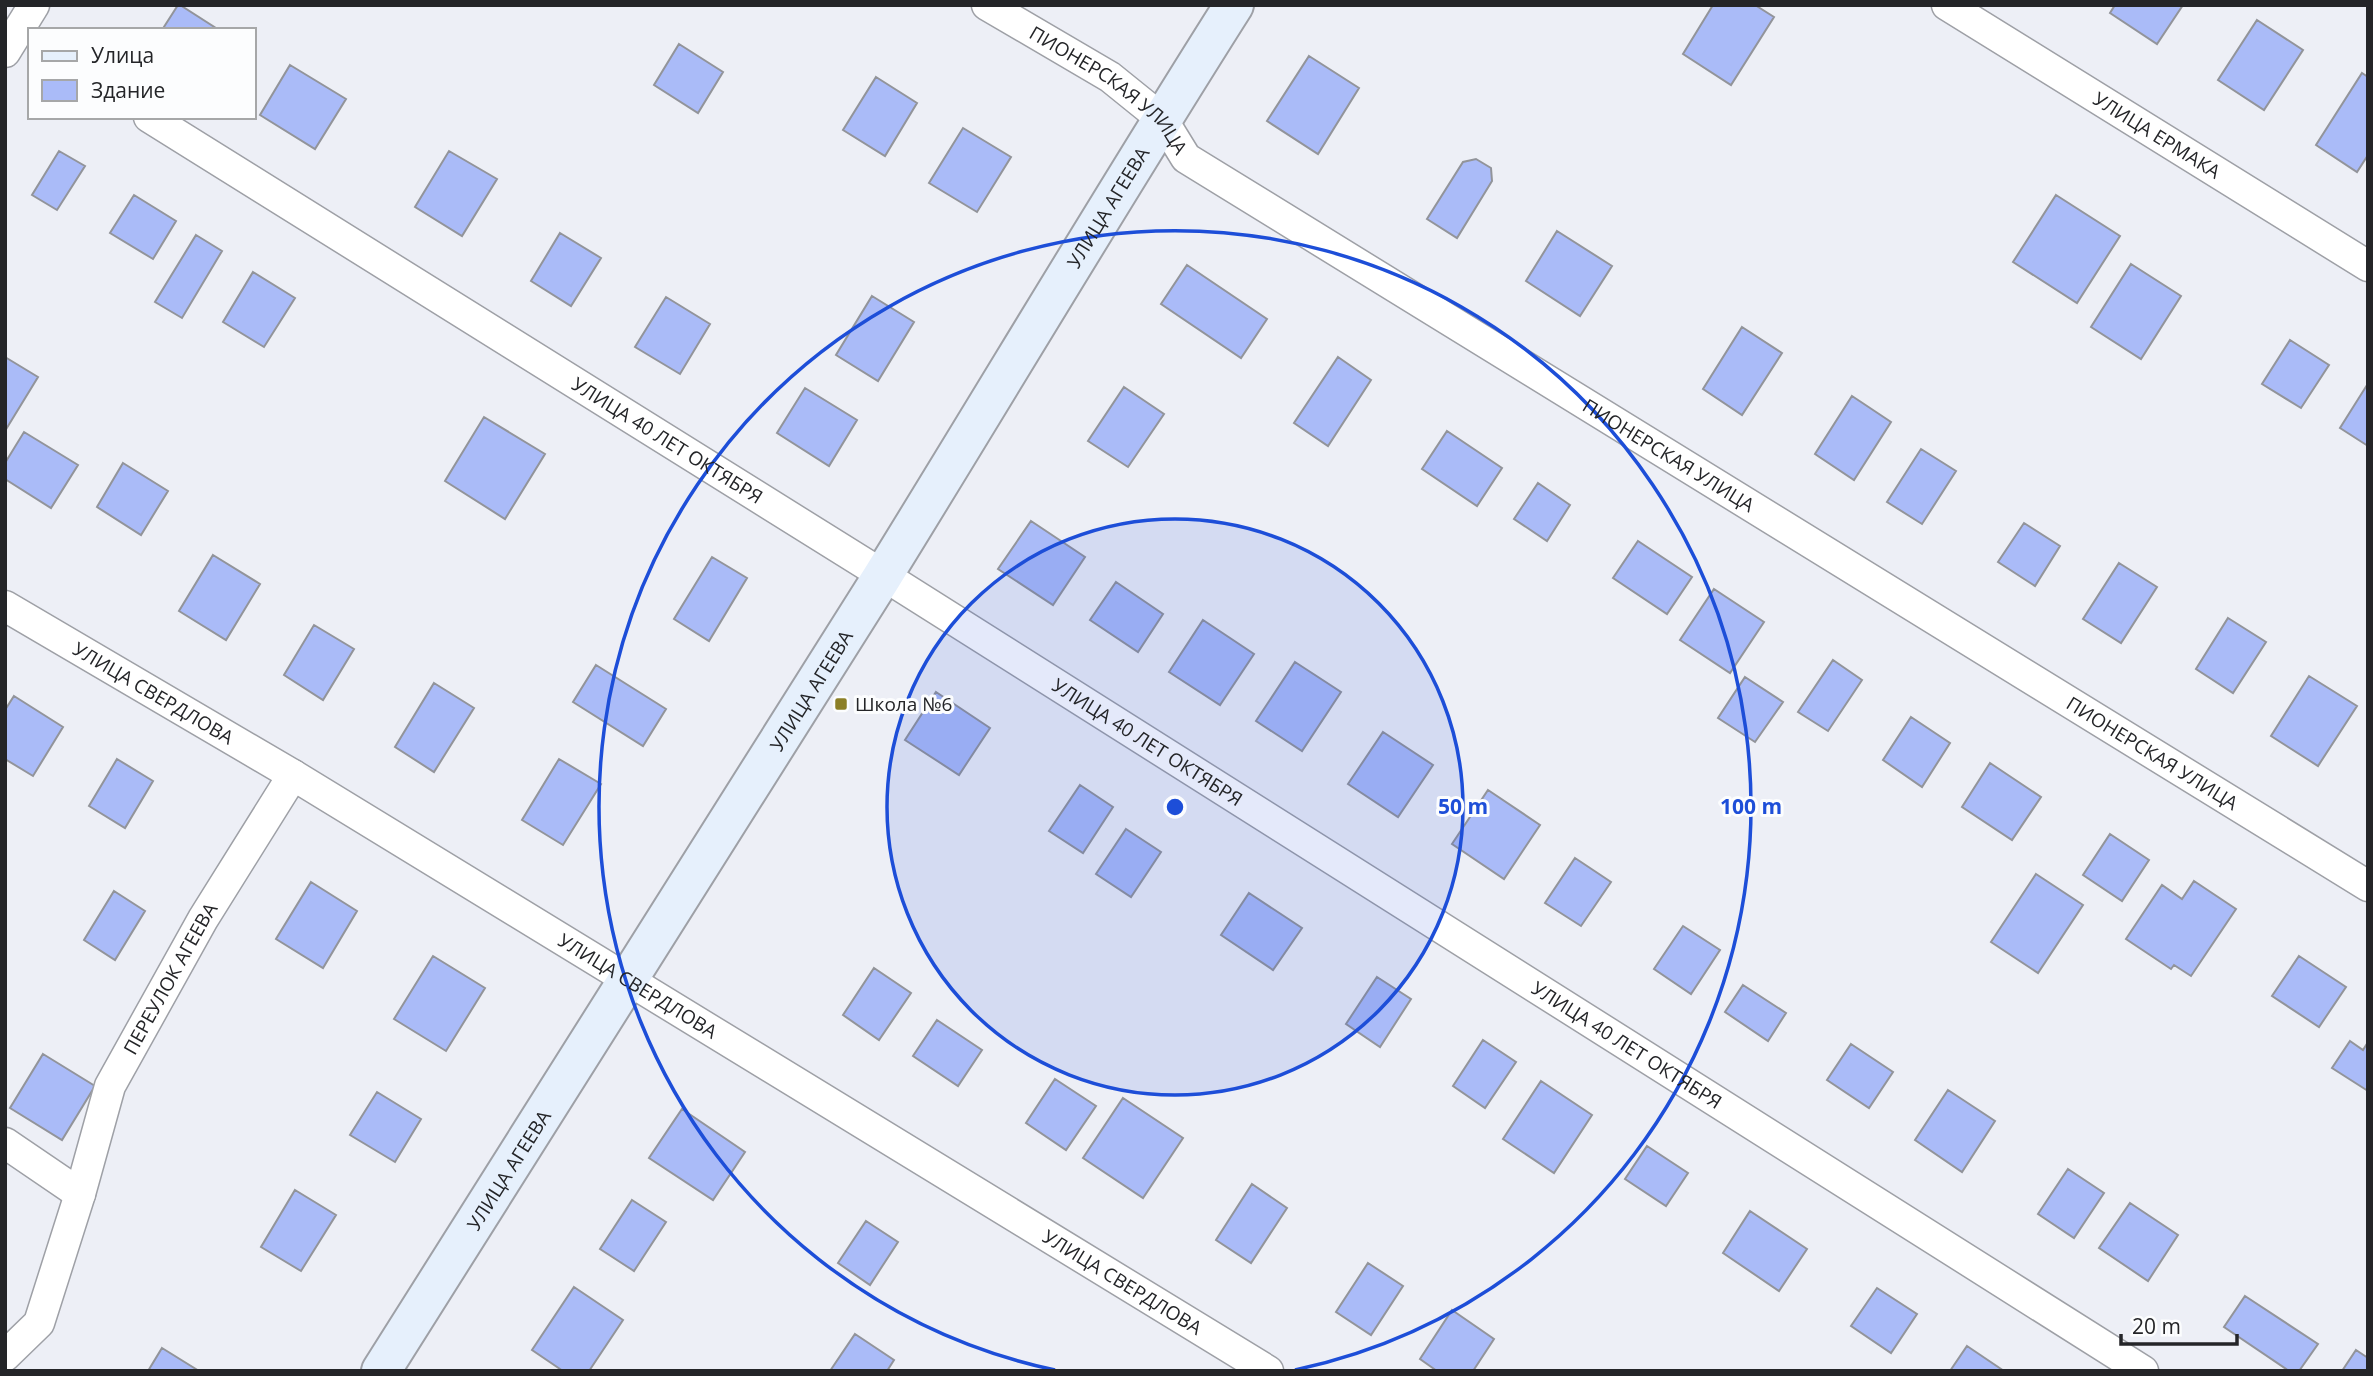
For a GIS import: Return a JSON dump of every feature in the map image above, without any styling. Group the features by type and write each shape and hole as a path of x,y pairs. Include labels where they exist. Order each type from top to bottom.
{"street":[{"path":"14,39 34,5"},
{"name":"ПИОНЕРСКАЯ УЛИЦА","path":"987,5 1110,77 1162,119 1186,158 2368,886"},
{"name":"УЛИЦА АГЕЕВА","path":"381,1371 883,575 1234,5"},
{"name":"УЛИЦА ЕРМАКА","path":"1947,5 2368,266"},
{"name":"УЛИЦА 40 ЛЕТ ОКТЯБРЯ","path":"152,119 883,575 2143,1371"},
{"name":"УЛИЦА СВЕРДЛОВА","path":"5,606 293,775 1268,1371"},
{"name":"ПЕРЕУЛОК АГЕЕВА","path":"5,1356 39,1323 80,1194 110,1086 203,919 293,775"},
{"path":"5,1143 80,1194"}],"building":[{"path":"180,5 216,28 163,28"},
{"path":"1713,5 1755,5 1774,17 1731,85 1683,54"},
{"path":"2115,5 2183,5 2157,44 2110,13"},
{"path":"2257,20 2303,50 2264,110 2218,80"},
{"path":"679,44 723,72 698,113 654,85"},
{"path":"1309,56 1359,88 1318,154 1267,121"},
{"path":"290,65 346,99 315,149 260,115"},
{"path":"2362,73 2368,77 2368,155 2357,172 2316,145"},
{"path":"876,77 917,103 885,156 843,130"},
{"path":"963,128 1011,157 977,212 929,183"},
{"path":"59,151 85,166 57,210 32,195"},
{"path":"449,151 497,179 462,236 415,207"},
{"path":"1476,159 1491,168 1492,181 1457,238 1427,219 1463,162"},
{"path":"134,195 176,221 153,259 110,233"},
{"path":"2056,195 2120,236 2077,303 2013,262"},
{"path":"1557,231 1612,266 1580,316 1526,281"},
{"path":"560,233 601,258 571,306 531,281"},
{"path":"196,235 222,251 182,318 155,302"},
{"path":"2131,264 2181,296 2141,359 2091,327"},
{"path":"1187,265 1267,319 1241,358 1161,304"},
{"path":"253,272 295,298 264,347 223,322"},
{"path":"872,296 914,322 878,381 836,355"},
{"path":"666,297 710,324 680,374 635,347"},
{"path":"1742,327 1782,353 1742,415 1703,389"},
{"path":"2290,340 2329,365 2301,408 2262,384"},
{"path":"5,357 38,377 5,431"},
{"path":"1338,357 1371,380 1328,446 1294,423"},
{"path":"2368,386 2368,446 2340,428"},
{"path":"1124,387 1164,414 1128,467 1088,441"},
{"path":"805,388 857,420 829,466 777,433"},
{"path":"1852,396 1891,422 1854,480 1815,454"},
{"path":"484,417 545,454 505,519 445,481"},
{"path":"1447,431 1502,468 1477,506 1422,469"},
{"path":"24,432 78,465 51,508 5,479 5,463"},
{"path":"1921,449 1956,471 1922,524 1887,502"},
{"path":"123,463 168,491 141,535 97,507"},
{"path":"1538,483 1570,505 1547,541 1514,519"},
{"path":"1031,521 1085,557 1053,605 998,569"},
{"path":"2024,523 2060,546 2035,586 1998,562"},
{"path":"1638,541 1692,577 1667,614 1613,578"},
{"path":"213,555 260,584 226,640 179,611"},
{"path":"712,557 747,578 709,641 674,619"},
{"path":"2119,563 2157,587 2121,643 2083,619"},
{"path":"1116,582 1163,614 1138,652 1090,620"},
{"path":"1714,589 1764,622 1730,673 1680,640"},
{"path":"2228,618 2266,642 2233,693 2196,669"},
{"path":"1203,620 1254,654 1220,705 1169,672"},
{"path":"314,625 354,649 323,700 284,675"},
{"path":"1833,660 1862,680 1828,731 1798,712"},
{"path":"1295,662 1341,692 1302,751 1256,721"},
{"path":"596,665 666,709 643,746 573,702"},
{"path":"2309,676 2357,706 2318,766 2271,736"},
{"path":"1745,677 1783,702 1755,742 1718,718"},
{"path":"434,683 474,708 434,772 395,747"},
{"path":"936,692 990,728 959,775 905,740"},
{"path":"14,696 63,727 33,776 5,759 5,710"},
{"path":"1911,717 1950,743 1922,787 1883,760"},
{"path":"1383,732 1433,765 1398,817 1348,784"},
{"path":"117,759 153,781 125,828 89,806"},
{"path":"559,759 601,784 563,845 522,820"},
{"path":"1990,763 2041,797 2012,840 1962,807"},
{"path":"1080,785 1113,807 1083,853 1049,831"},
{"path":"1488,790 1540,825 1504,879 1452,844"},
{"path":"1126,829 1161,852 1131,897 1096,874"},
{"path":"2110,834 2149,860 2122,901 2083,875"},
{"path":"1575,858 1611,882 1581,926 1545,903"},
{"path":"2036,874 2083,905 2038,973 1991,942"},
{"path":"2194,881 2236,909 2191,976 2174,965 2171,969 2126,939 2162,885 2182,899"},
{"path":"311,882 357,911 323,968 276,939"},
{"path":"114,891 145,911 115,960 84,940"},
{"path":"1249,893 1302,928 1273,970 1221,935"},
{"path":"1683,926 1720,950 1691,994 1654,969"},
{"path":"433,956 485,988 446,1051 394,1019"},
{"path":"2299,956 2346,987 2319,1027 2272,996"},
{"path":"874,968 911,993 879,1040 843,1015"},
{"path":"1377,977 1411,999 1380,1047 1346,1024"},
{"path":"1743,985 1786,1013 1768,1041 1725,1012"},
{"path":"937,1020 982,1050 958,1086 913,1056"},
{"path":"1483,1040 1516,1062 1485,1108 1453,1086"},
{"path":"2350,1041 2363,1050 2368,1042 2368,1091 2332,1068"},
{"path":"1851,1044 1893,1072 1869,1108 1827,1080"},
{"path":"43,1054 95,1086 62,1140 10,1108"},
{"path":"1055,1079 1096,1106 1066,1150 1026,1123"},
{"path":"1541,1081 1592,1115 1554,1173 1503,1139"},
{"path":"1948,1090 1995,1121 1962,1172 1915,1140"},
{"path":"377,1092 421,1119 395,1162 350,1135"},
{"path":"1123,1098 1183,1138 1143,1198 1083,1158"},
{"path":"682,1109 745,1152 713,1200 649,1158"},
{"path":"1647,1146 1688,1173 1666,1206 1625,1179"},
{"path":"2068,1169 2104,1193 2074,1238 2038,1214"},
{"path":"1252,1184 1287,1208 1251,1263 1216,1240"},
{"path":"295,1190 336,1215 301,1271 261,1247"},
{"path":"632,1200 666,1222 634,1271 600,1249"},
{"path":"2130,1203 2178,1235 2148,1281 2099,1248"},
{"path":"1750,1211 1807,1249 1779,1291 1723,1253"},
{"path":"866,1221 898,1242 870,1285 838,1263"},
{"path":"1368,1263 1403,1286 1371,1335 1336,1312"},
{"path":"574,1287 623,1320 589,1371 563,1371 532,1350"},
{"path":"1877,1288 1917,1314 1891,1353 1851,1326"},
{"path":"2245,1296 2318,1344 2299,1371 2289,1371 2224,1327"},
{"path":"1452,1310 1494,1339 1473,1371 1437,1371 1420,1359"},
{"path":"855,1334 894,1360 887,1371 830,1371"},
{"path":"1967,1346 2004,1371 1950,1371"},
{"path":"162,1348 199,1371 148,1371"},
{"path":"2356,1350 2368,1358 2368,1371 2342,1371"}],"place":[{"name":"Школа №6","path":"841,704"}]}
